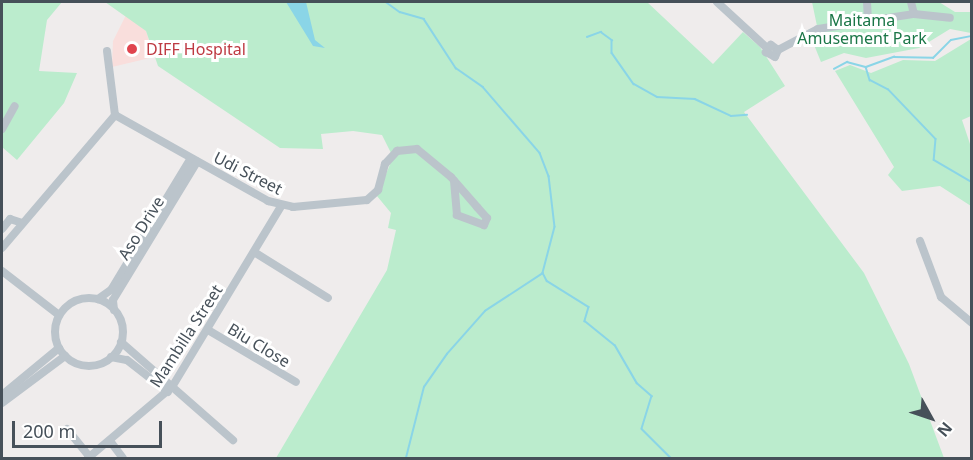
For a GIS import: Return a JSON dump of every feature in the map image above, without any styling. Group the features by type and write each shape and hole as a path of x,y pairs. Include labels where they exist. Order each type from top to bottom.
{"street":[{"path":"717,2 767,48 771,58 778,50 831,25 914,14 950,18"},
{"path":"867,2 868,21"},
{"path":"911,2 914,14"},
{"path":"2,248 115,115 107,51"},
{"path":"2,129 15,106"},
{"name":"Udi Street","path":"115,115 281,206 367,200 378,190 385,164 397,151 417,149 454,181"},
{"name":"Aso Drive","path":"98,299 111,290 194,160"},
{"name":"Aso Drive","path":"114,310 113,300 194,160"},
{"path":"454,181 486,217 484,225 457,215 454,181"},
{"name":"Mambilla Street","path":"89,458 170,389 208,330 281,206"},
{"path":"2,229 10,219 21,223"},
{"path":"920,241 941,297 972,323"},
{"path":"254,252 328,298"},
{"path":"2,271 59,315"},
{"path":"121,342 111,357 90,366 65,356 59,348 55,331 59,315 78,300 98,299 114,310 121,342 170,389 233,441"},
{"name":"Biu Close","path":"208,330 296,382"},
{"path":"2,395 59,348"},
{"path":"2,403 65,356"},
{"path":"111,357 127,360 170,389"},
{"path":"67,429 89,458"},
{"path":"110,441 123,459"}],"shaded area":[{"name":"DIFF Hospital","path":"126,15 146,31 154,57 112,67 113,41"}],"green space":[{"path":"2,2 62,2 47,20 39,71 77,73 64,103 17,160 2,147"},
{"path":"105,2 647,2 713,64 743,32 760,47 785,86 744,112 864,273 909,364 944,458 276,458 387,270 396,230 388,228 391,213 377,196 393,157 382,135 353,131 321,134 323,149 280,148 158,66 146,31"},
{"name":"Maitama Amusement Park","path":"812,2 939,2 955,12 971,12 971,33 950,29 919,48 866,58 844,53 821,62 808,30 817,26"},
{"path":"971,39 971,116 962,120 971,147 971,206 940,186 902,191 888,175 894,167 835,71 850,65 871,73 903,60 935,61"}],"water":[{"path":"286,2 306,2 315,40 325,48 313,46"}],"waterway":[{"path":"386,2 400,12 424,19 456,68 483,87 540,153 549,176 555,227 543,273 547,281 589,307 585,321 615,345 637,383 652,396 642,429 671,458"},
{"path":"587,37 601,32 612,40 612,53 634,84 657,97 695,99 731,116 747,115"},
{"path":"834,69 847,62 866,67 894,57 933,58 951,40 972,36"},
{"path":"866,67 870,80 888,89 936,139 934,160 972,182"},
{"path":"406,458 424,387 447,354 485,311 543,273"}],"place":[{"name":"DIFF Hospital","path":"132,49"}]}
